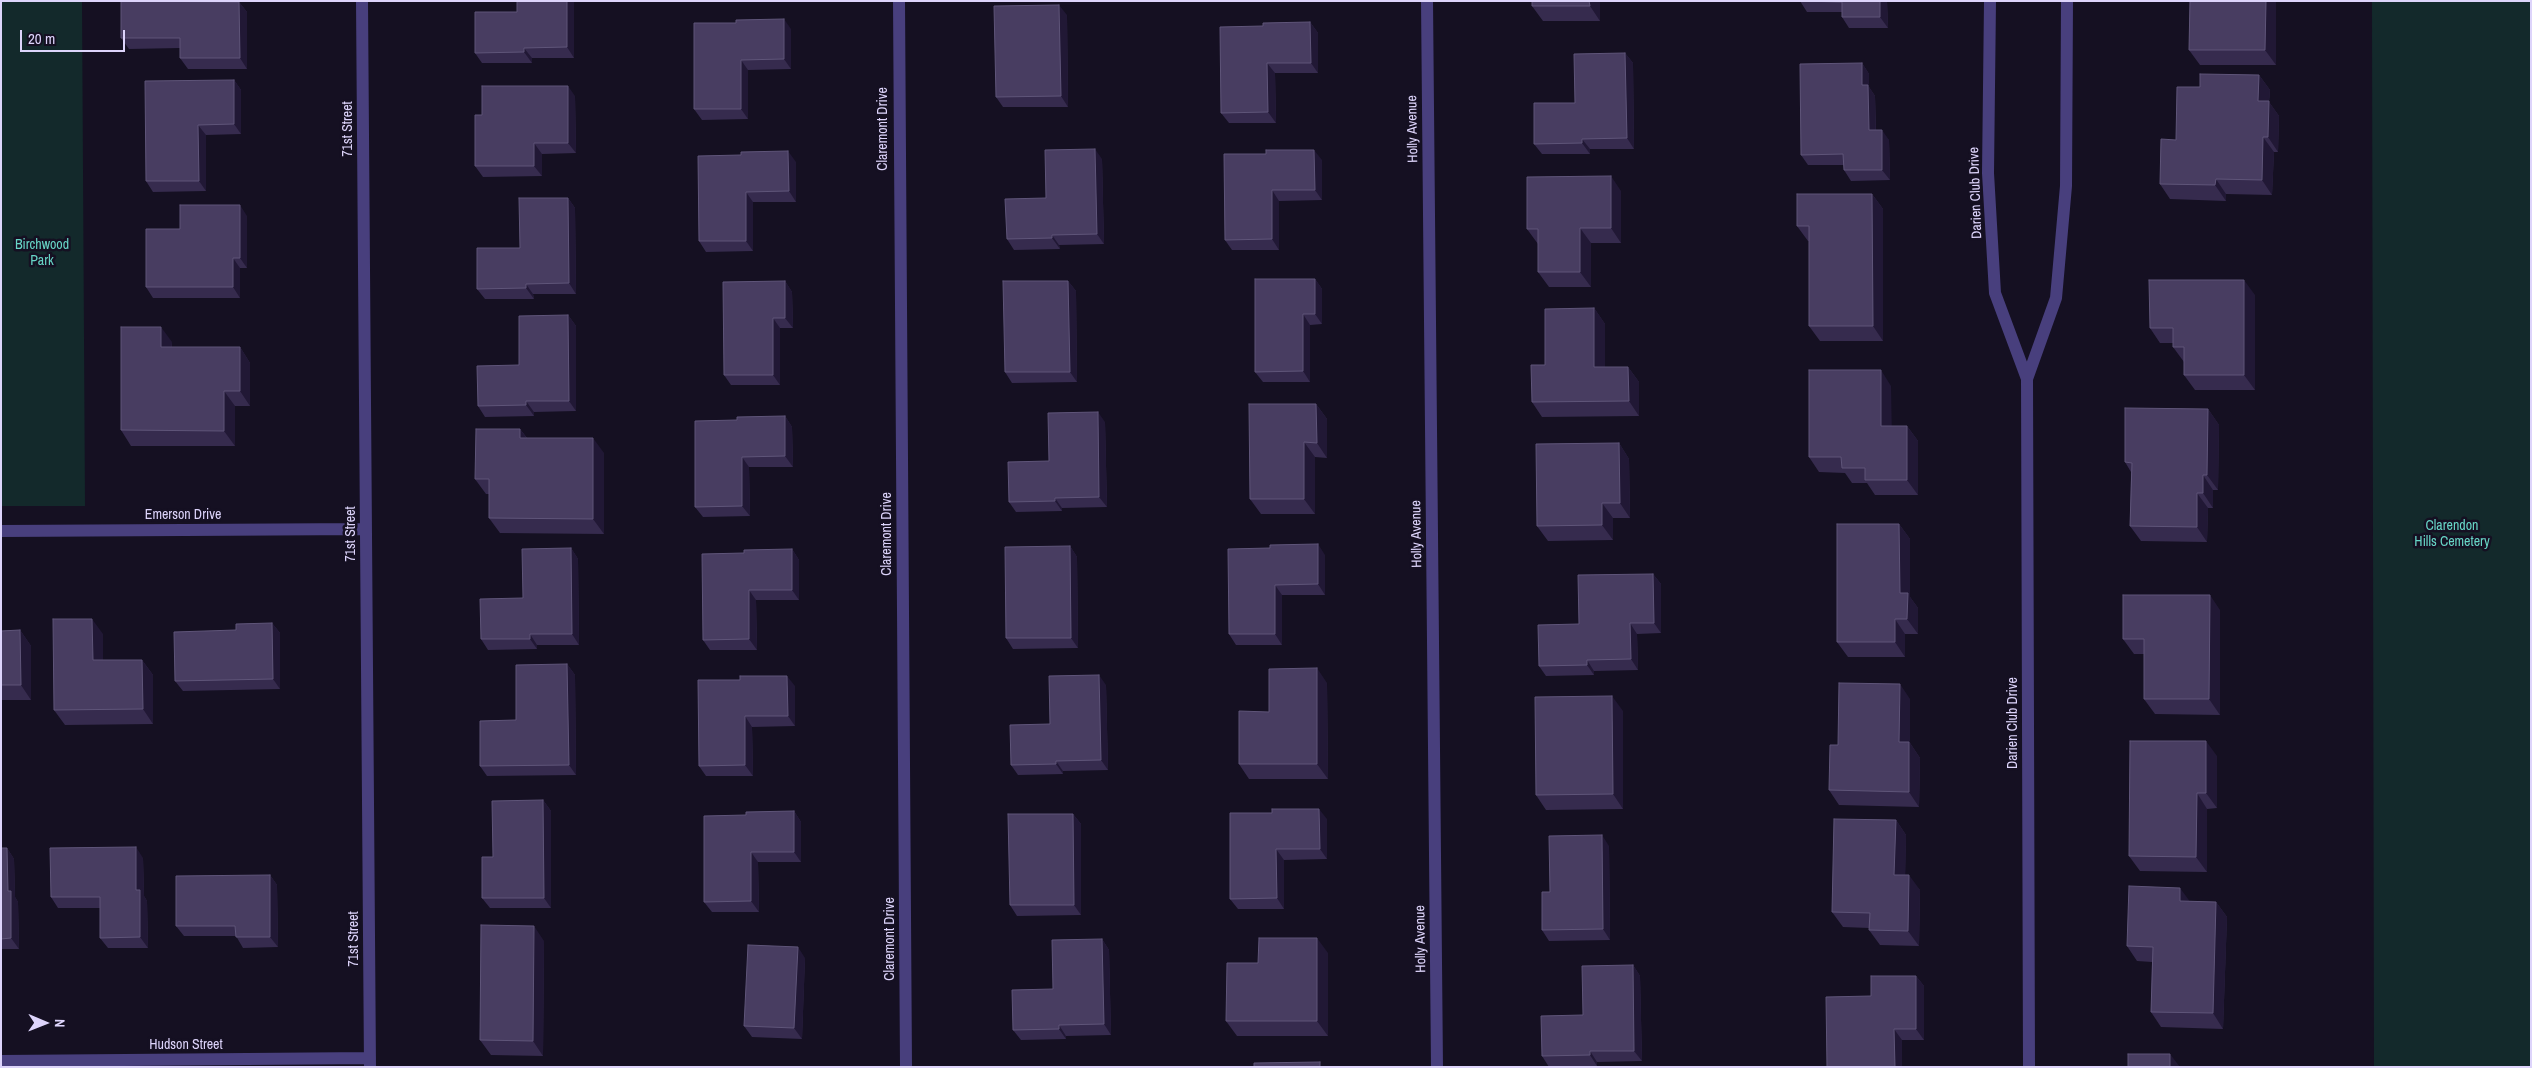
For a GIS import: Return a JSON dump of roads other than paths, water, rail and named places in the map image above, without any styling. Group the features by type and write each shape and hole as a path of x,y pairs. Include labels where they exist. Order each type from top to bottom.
{"street":[{"name":"71st Street","path":"362,1 370,1062"},
{"name":"Claremont Drive","path":"899,1 906,1067"},
{"name":"Holly Avenue","path":"1427,1 1437,1067"},
{"name":"Darien Club Drive","path":"1990,1 1988,173 1995,294 2027,379"},
{"name":"Darien Club Drive","path":"2030,1067 2027,379 2056,298 2066,186 2067,1"},
{"name":"Emerson Drive","path":"1,531 366,529"},
{"name":"Hudson Street","path":"1,1061 370,1062"}],"park label":[{"name":"Birchwood Park","path":"42,254"},
{"name":"Clarendon Hills Cemetery","path":"2452,534"}]}
